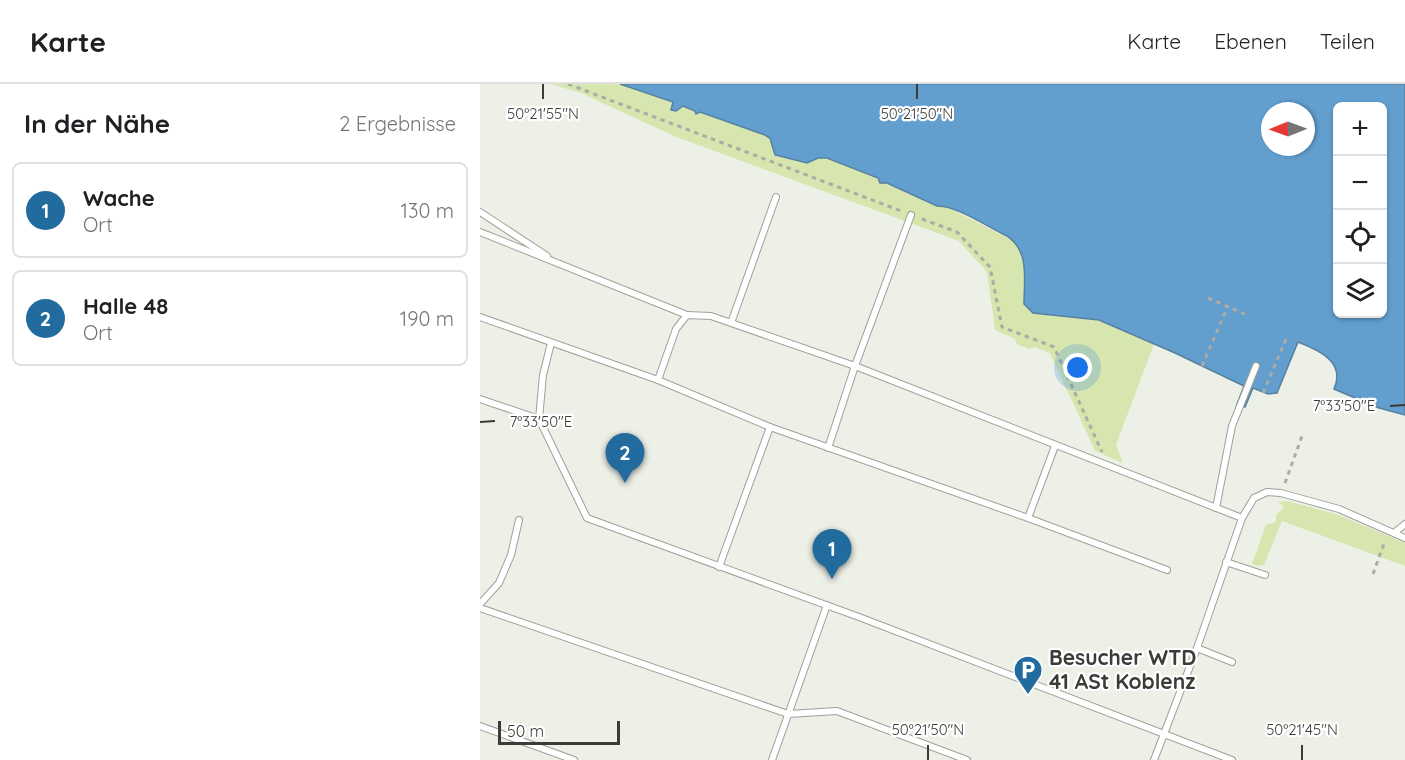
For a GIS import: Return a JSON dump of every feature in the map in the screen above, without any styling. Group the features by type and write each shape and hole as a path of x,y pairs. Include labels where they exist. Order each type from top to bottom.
{"lane":[{"path":"731,323 776,197"},
{"path":"483,214 557,263"},
{"path":"828,448 855,366 911,215"},
{"path":"480,232 687,315 711,316 855,366 1242,518"},
{"path":"658,380 676,328 687,315"},
{"path":"480,317 658,380 770,427 1028,518 1167,570"},
{"path":"551,343 543,375 539,419 587,519 827,605 1233,760"},
{"path":"1216,508 1233,426 1256,366"},
{"path":"480,399 539,419"},
{"path":"719,567 770,427"},
{"path":"1028,518 1055,446"},
{"path":"1154,760 1197,648 1242,518 1254,498 1267,492 1281,493 1339,510 1405,538"},
{"path":"519,519 512,555 499,583 480,606 788,714 837,711 967,760"},
{"path":"1392,532 1405,524"},
{"path":"1226,562 1265,575"},
{"path":"772,760 827,605"},
{"path":"1197,648 1232,662"},
{"path":"480,726 574,760"},
{"path":"1208,760 1211,752"}],"path":[{"path":"568,84 957,232 990,267 1002,327 1054,347 1100,446 1104,463"},
{"path":"1208,298 1247,315"},
{"path":"1202,366 1228,306"},
{"path":"1263,393 1286,339"},
{"path":"1281,493 1302,436"},
{"path":"1373,574 1392,532"}],"green space":[{"path":"551,84 620,84 673,103 671,109 682,106 765,135 770,138 775,155 807,163 818,158 831,159 937,206 942,205 1014,241 1025,267 1024,294 1033,313 1099,320 1154,344 1116,445 1123,463 1095,451 1050,353 1035,347 1029,349 1017,344 1015,339 995,330 987,272 959,241 674,136 581,93"},
{"path":"1287,501 1336,514 1405,543 1405,566 1282,521 1264,565 1252,564 1266,525 1276,522 1276,515 1284,507 1278,502"}],"water":[{"path":"620,84 1405,84 1405,415 1379,408 1334,389 1337,380 1333,364 1322,353 1298,342 1277,393 1268,394 1253,388 1245,407 1237,404 1244,386 1175,353 1099,320 1033,313 1024,304 1025,276 1022,258 1014,242 1007,236 962,213 944,206 937,206 887,183 880,183 878,178 827,158 818,158 807,163 775,155 770,138 765,135 700,112 696,114 695,111 683,106 676,111 671,110 673,102"}],"place":[{"name":"Halle 48","path":"625,483"},
{"name":"Wache","path":"832,579"},
{"name":"Besucher WTD 41 ASt Koblenz","path":"1028,696"}]}
